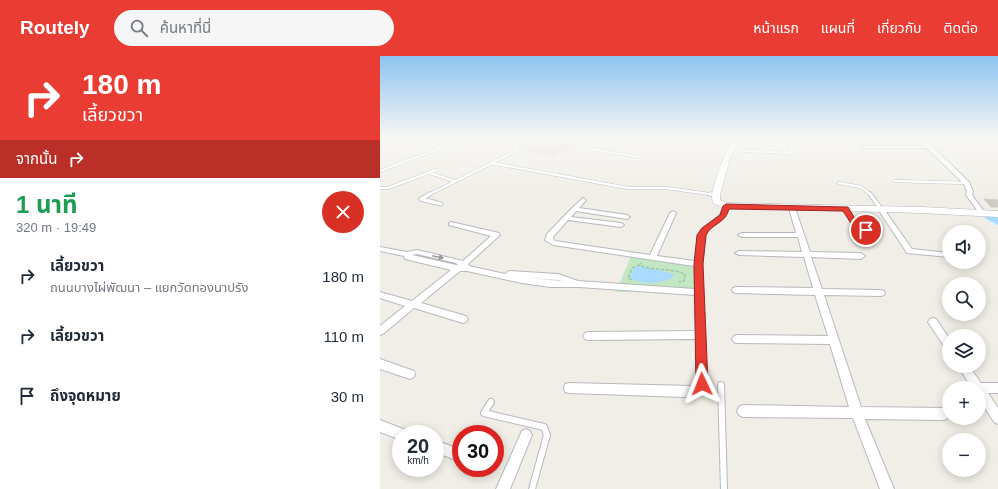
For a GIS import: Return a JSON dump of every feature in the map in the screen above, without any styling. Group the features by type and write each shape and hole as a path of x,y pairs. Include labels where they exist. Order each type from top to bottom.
{"street":[{"path":"727,158 716,195 716,201 726,206 881,209 982,212 998,214"},
{"path":"942,158 967,183 970,191 969,195 982,212"},
{"path":"583,200 550,236 549,240 553,243 698,264"},
{"path":"569,388 695,391 702,384 698,264 704,230 723,216 726,206"},
{"path":"792,208 857,413 887,489"},
{"path":"881,209 910,251 942,253"},
{"path":"574,210 627,217"},
{"path":"650,257 673,213"},
{"path":"566,218 621,225"},
{"path":"380,331 412,304 462,266 496,235 451,224"},
{"path":"742,235 801,235"},
{"path":"380,249 407,254 408,257 462,266 539,284 579,284 699,292"},
{"path":"739,253 861,256"},
{"path":"736,290 881,292"},
{"path":"380,295 463,319"},
{"path":"933,322 942,336"},
{"path":"588,336 700,335"},
{"path":"737,338 834,340"},
{"path":"380,364 410,374"},
{"path":"986,389 998,388"},
{"path":"986,401 998,418"},
{"path":"743,411 942,414"},
{"path":"380,426 392,430"},
{"path":"503,489 526,436"}],"lane":[{"path":"380,171 414,158"},
{"path":"441,204 421,199 454,181 502,158"},
{"path":"491,164 628,188 667,188 716,195"},
{"path":"380,188 388,188 436,170"},
{"path":"430,173 454,181"},
{"path":"895,181 967,183"},
{"path":"839,183 861,185 867,190 881,209"},
{"path":"846,209 854,223 866,230 874,238"},
{"path":"722,385 724,489"},
{"path":"491,402 484,413 544,427 547,435 532,489"}],"path":[{"path":"634,281 628,278 632,268 650,257"},
{"path":"639,265 662,270 676,269 684,274 684,281 677,283"}],"green space":[{"path":"632,254 698,264 699,292 616,292"}],"water":[{"path":"639,266 674,274 673,277 668,280 651,283 640,282 629,278 634,268"}],"building":[{"path":"984,199 998,200 998,207 991,207"}],"waterway":[{"path":"988,216 998,222"}],"route":[{"path":"702,384 698,264 704,230 717,222 723,216 726,206 846,209 854,223 866,230"}]}
